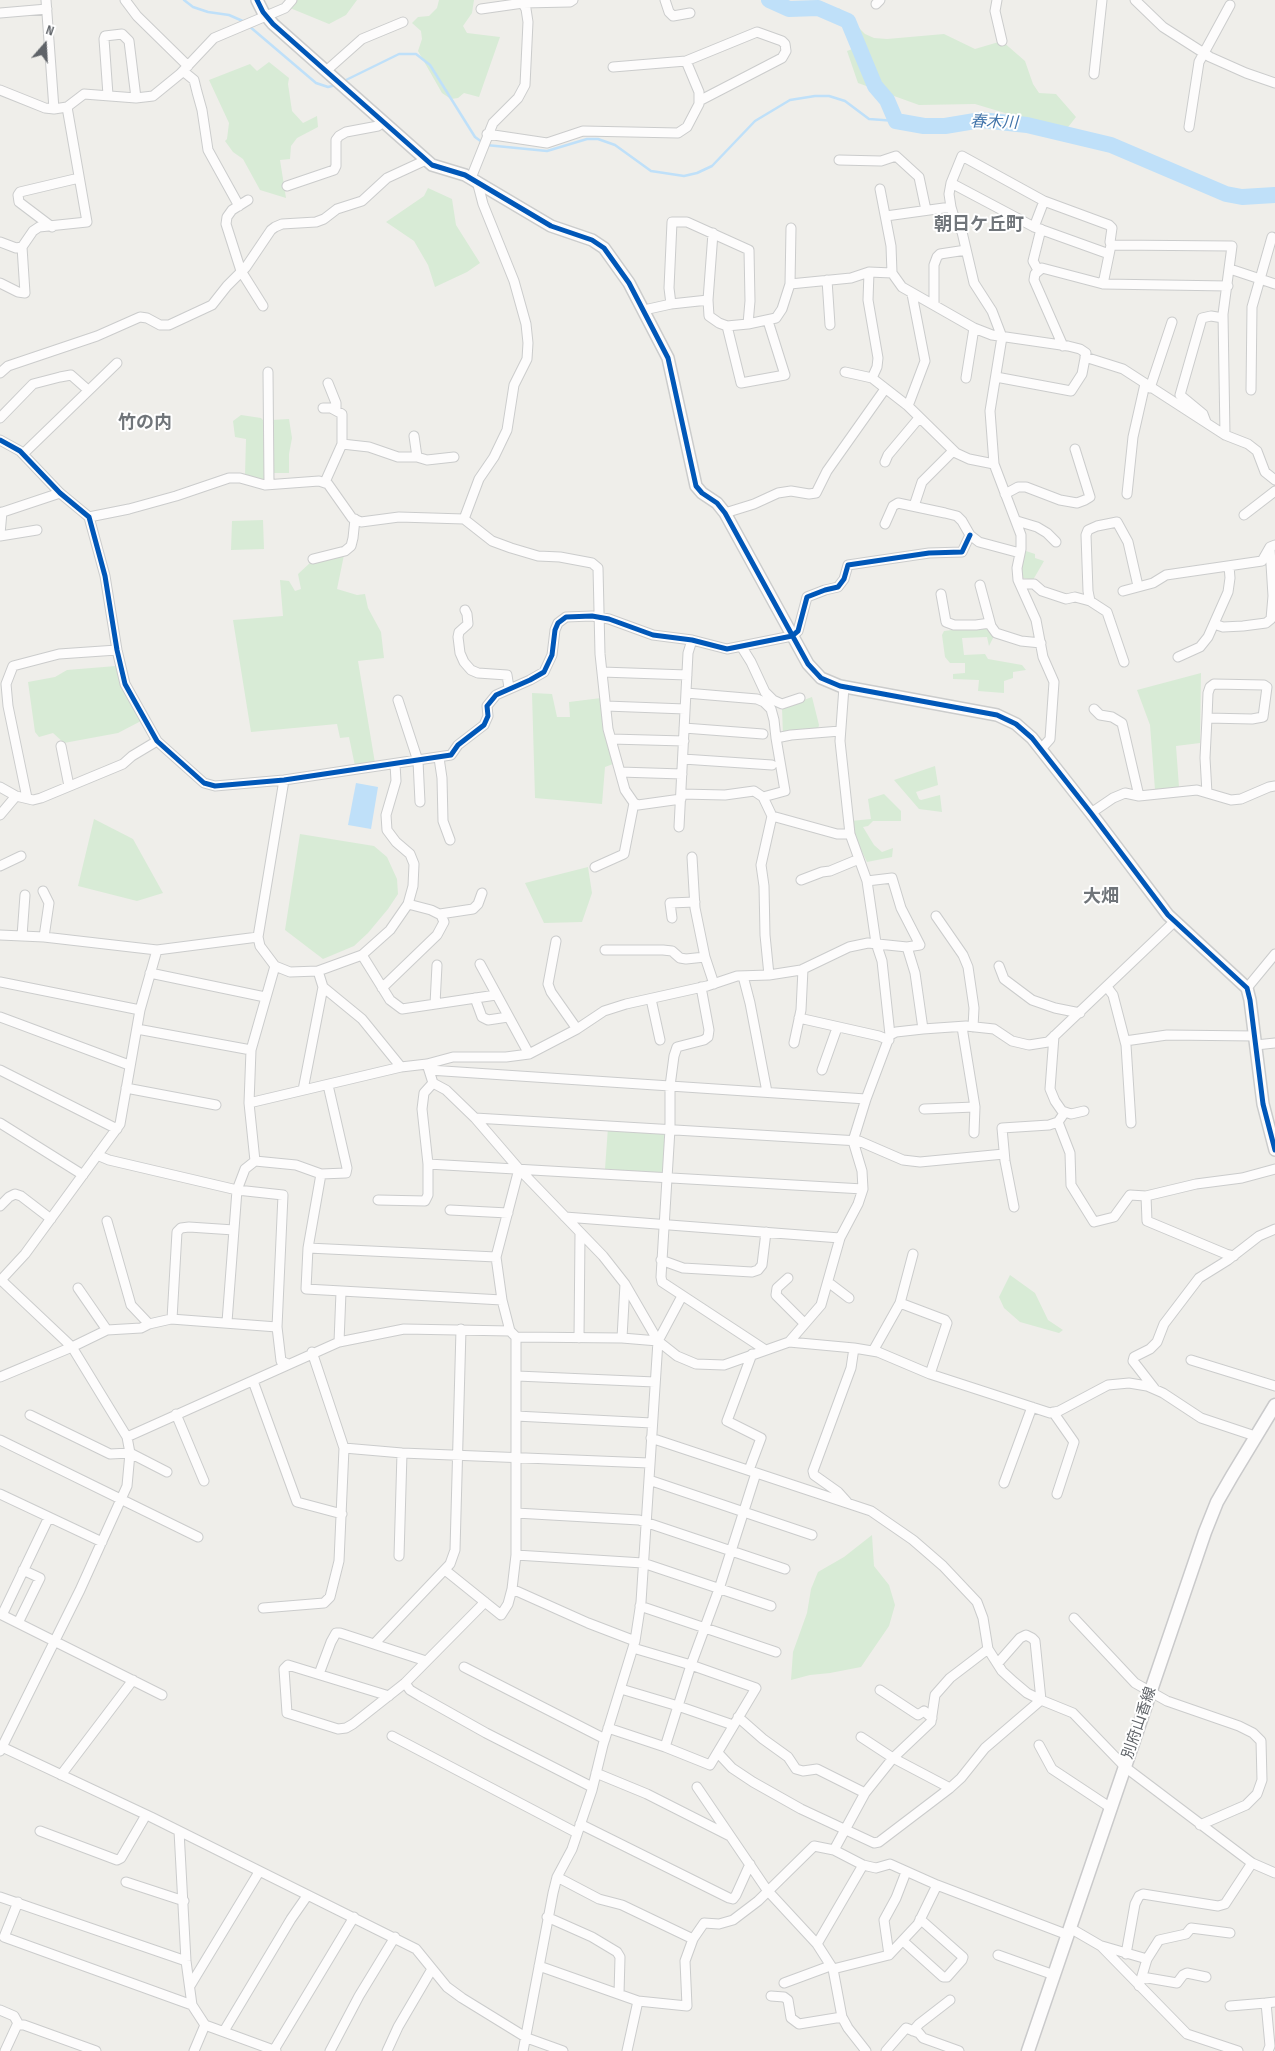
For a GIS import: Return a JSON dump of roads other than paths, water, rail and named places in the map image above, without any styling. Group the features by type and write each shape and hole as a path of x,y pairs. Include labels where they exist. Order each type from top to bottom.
{"main road":[{"name":"別府山香線","path":"1028,2051 1214,1510 1275,1405"}],"street":[{"path":"125,0 194,80 202,110 208,150 239,206"},
{"path":"257,0 266,15 426,160 436,166 474,179 551,226 592,240 604,248 618,266 644,310 671,365 696,486 702,493 717,503 725,513 813,671 826,680 844,687 997,715 1021,728 1041,749 1174,922 1246,988 1250,1000 1263,1104 1275,1150"},
{"path":"0,90 45,108 54,109 67,107 84,94 136,98 153,96 185,68 214,38 285,8 292,0"},
{"path":"481,9 522,2 570,2 573,0"},
{"path":"665,0 669,12 673,16 690,14"},
{"path":"996,0 995,11 1002,41"},
{"path":"1094,74 1102,0"},
{"path":"1135,0 1163,27 1205,53 1246,73 1275,83"},
{"path":"464,519 479,479 494,457 507,430 514,385 527,359 526,324 514,281 474,179 487,134 496,118 518,98 525,85 528,22 522,2"},
{"path":"0,13 47,4 54,109"},
{"path":"1189,127 1200,62 1230,6"},
{"path":"326,71 362,40 403,22"},
{"path":"613,67 686,61 757,32 782,40 785,44 786,51 782,58 699,101"},
{"path":"108,95 104,39 105,36 122,34 129,41 136,98"},
{"path":"487,134 547,143 583,131 678,133 687,127 693,118 699,101 699,92 686,61"},
{"path":"0,283 18,292 25,293 22,247 33,231 39,227 87,222 67,107"},
{"path":"287,186 334,170 336,166 336,140 339,136 346,132 378,126 383,122"},
{"path":"839,160 882,162 896,156 919,177 926,210"},
{"path":"1041,749 1050,739 1055,690 1054,682 1043,657 1036,620 1020,584 1017,568 1021,535 994,464 990,411 1002,337 992,311 974,283 962,232 955,220 951,207 949,194 951,183 962,156 1044,201 1109,225 1112,228 1110,250 1103,284"},
{"path":"0,373 8,366 97,336 140,317 147,318 160,325 169,325 212,304 246,267 271,230 278,225 316,222 324,219 337,209 362,201 387,178 426,160"},
{"path":"52,227 19,202 18,195 20,192 79,178"},
{"path":"951,183 1037,228 1110,250 1232,246 1223,318 1224,435"},
{"path":"880,190 891,246 892,272 902,287 974,328 1002,337 1080,349 1086,353 1082,374 1070,391 996,377"},
{"path":"248,200 232,210 226,224 241,272 263,306"},
{"path":"1038,270 1033,261 1037,228 1044,201"},
{"path":"886,216 951,207"},
{"path":"672,304 669,288 672,222 686,222 748,250 750,301 748,324"},
{"path":"713,233 708,300 709,316 727,326 768,321 776,318 782,309 790,284 791,228"},
{"path":"1252,390 1252,307 1272,237"},
{"path":"0,242 16,248 22,247"},
{"path":"934,304 934,265 937,257 940,254 966,250"},
{"path":"1038,270 1042,268 1103,284 1228,286"},
{"path":"1230,269 1275,284"},
{"path":"1038,270 1034,280 1063,346"},
{"path":"790,284 851,278 868,272 892,272"},
{"path":"868,272 868,300 878,358 877,367 872,378"},
{"path":"827,280 830,325"},
{"path":"908,406 925,361 912,294"},
{"path":"644,310 672,304 708,300"},
{"path":"1206,423 1203,414 1180,395 1202,318 1211,316 1223,318"},
{"path":"727,326 741,383 785,375 768,321"},
{"path":"1127,494 1133,437 1148,386 1172,322"},
{"path":"966,378 974,328"},
{"path":"1085,357 1123,369 1224,435 1248,444 1257,451 1265,472 1275,480"},
{"path":"23,454 117,363"},
{"path":"268,372 269,484"},
{"path":"845,372 872,378 908,406 953,451 970,459 994,464"},
{"path":"0,418 33,384 71,376 88,390"},
{"path":"328,382 336,403 336,410"},
{"path":"725,513 754,504 778,493 790,491 809,494 816,493 826,471 885,389"},
{"path":"323,408 331,408 342,414 342,444 325,482"},
{"path":"885,462 919,418"},
{"path":"414,436 417,456"},
{"path":"0,440 23,454 60,493 89,517 105,576 117,650 125,684 157,741 204,783 215,786 284,780 451,755 458,745 484,724 488,716 487,706 496,695 544,672 552,655 555,630 562,619 572,615 600,618 626,624 653,635 692,640 727,649 792,636 798,631 806,597 838,587 844,578 848,565 952,550 962,552 970,535"},
{"path":"342,444 369,447 398,457 417,456 427,460 454,457"},
{"path":"1005,494 1018,487 1026,487 1060,500 1077,503 1090,497 1074,449"},
{"path":"914,506 922,482 953,451"},
{"path":"89,517 129,509 176,496 229,478 240,478 258,484 325,482"},
{"path":"325,482 352,518 361,522 399,517 464,519 492,541 511,548 538,556 560,557 597,566 600,654 608,729 625,790 634,803 642,805 681,796 725,795 754,791 762,797 772,816 761,864 769,975"},
{"path":"1244,515 1275,491"},
{"path":"37,530 0,535 1,513 60,493"},
{"path":"885,524 894,506 898,503 914,506 957,516 970,535 979,542 1020,553"},
{"path":"314,559 345,551 351,546 355,519"},
{"path":"1017,521 1037,527 1056,542"},
{"path":"1090,601 1086,535 1088,530 1097,526 1117,522 1128,542 1138,586"},
{"path":"1123,591 1153,583 1166,575 1262,561 1272,546"},
{"path":"1214,624 1223,627 1243,626 1266,623 1271,619 1274,596 1272,546"},
{"path":"1178,657 1200,647 1208,637 1228,592 1229,566"},
{"path":"1020,584 1034,584 1042,590 1066,599 1075,598 1090,601 1107,612 1124,662"},
{"path":"980,585 990,623 996,633 1021,641 1041,643"},
{"path":"941,594 946,622 954,625 990,623"},
{"path":"465,610 468,624 459,632 458,637 460,653 464,662 478,673 507,675 509,688"},
{"path":"679,827 688,653 692,640"},
{"path":"741,646 765,692 772,700 782,704 800,698"},
{"path":"27,798 4,705 6,684 13,666 59,654 117,650"},
{"path":"602,672 687,675"},
{"path":"1207,718 1252,719 1263,717 1267,687 1264,685 1214,684 1210,687 1208,693 1204,758 1207,793"},
{"path":"789,1342 821,1305 840,1238 858,1204 863,1189 862,1171 853,1141 866,1099 889,1038 885,974 876,943 866,881 850,834 840,731 844,687"},
{"path":"686,694 757,699 764,702 771,709 785,791 762,797"},
{"path":"398,700 418,761 420,802"},
{"path":"606,706 685,709"},
{"path":"1094,709 1100,715 1122,723 1139,796"},
{"path":"684,728 763,734"},
{"path":"776,738 840,731"},
{"path":"611,739 684,742"},
{"path":"0,787 16,796 33,800 41,798 123,764 132,756 157,741"},
{"path":"60,746 69,786"},
{"path":"439,758 442,778 443,821 450,840"},
{"path":"683,759 772,765"},
{"path":"284,780 258,938 260,946 275,966 290,972 318,971 362,955 390,930 408,904 413,886 414,864 410,854 396,842 387,830 386,815 396,781 395,764"},
{"path":"620,772 682,774"},
{"path":"1091,813 1113,798 1125,793 1139,796 1197,790 1231,800 1241,799 1275,786"},
{"path":"0,815 16,796"},
{"path":"595,867 624,854 634,803"},
{"path":"772,816 837,834 850,834"},
{"path":"0,866 22,856"},
{"path":"692,857 695,902 705,957 714,984"},
{"path":"801,880 822,872 830,872 859,859"},
{"path":"428,1067 453,1056 506,1057 528,1054 577,1029 604,1011 626,1004 714,984 737,976 769,975 803,969 849,947 876,943 907,947 920,944 901,908 892,878 866,881"},
{"path":"44,891 49,903 44,937"},
{"path":"408,904 440,914 472,909 478,904 482,893"},
{"path":"22,936 26,895"},
{"path":"672,918 670,903 695,902"},
{"path":"382,988 436,935 444,922 440,914"},
{"path":"936,916 963,955 968,967 974,1008 973,1027"},
{"path":"889,1038 896,1032 962,1026 994,1029 1012,1041 1029,1045 1048,1042 1174,922"},
{"path":"0,935 44,937 157,950 258,938"},
{"path":"556,941 548,984 551,992 577,1029"},
{"path":"907,947 916,973 923,1029"},
{"path":"157,950 140,1010 120,1124 25,1254 0,1280 72,1347 127,1437 130,1453 127,1486 54,1642 1,1748 146,1815 306,1896 395,1937 416,1949 447,1987 462,1998 527,2038 563,2051"},
{"path":"605,950 663,950 672,951 680,958 686,959 705,957"},
{"path":"1246,988 1275,954"},
{"path":"362,955 390,1000 402,1008 496,995"},
{"path":"480,964 528,1054"},
{"path":"435,1004 437,965"},
{"path":"255,1161 249,1103 251,1050 275,966"},
{"path":"999,966 1004,979 1032,1000 1055,1008 1080,1013"},
{"path":"794,1043 799,1018 803,969"},
{"path":"318,971 324,987 344,1006 362,1019 401,1067"},
{"path":"150,973 265,997"},
{"path":"743,976 767,1092"},
{"path":"0,982 140,1010"},
{"path":"303,1090 324,987"},
{"path":"701,987 709,1030 708,1037 704,1040 677,1046 670,1086 670,1128 661,1260 662,1282 764,1350"},
{"path":"1107,987 1112,995 1125,1041 1131,1123"},
{"path":"475,998 482,1017 488,1020 508,1017"},
{"path":"651,999 660,1040"},
{"path":"0,1017 129,1065"},
{"path":"799,1018 837,1028 889,1038"},
{"path":"962,1026 975,1107 974,1133"},
{"path":"822,1070 837,1028"},
{"path":"137,1029 251,1050"},
{"path":"1125,1041 1167,1035 1255,1040 1275,1043"},
{"path":"1054,1036 1050,1089 1055,1102 1062,1112 1070,1114 1084,1111"},
{"path":"249,1103 401,1067 428,1067 866,1099"},
{"path":"428,1067 433,1083 446,1090 475,1118 519,1169 603,1256 625,1284 658,1341 677,1356 696,1364 724,1365 789,1342 854,1348 873,1351 930,1374 1053,1412 1059,1411 1108,1385 1129,1383 1147,1386 1156,1390 1201,1418 1256,1436"},
{"path":"0,1070 116,1129"},
{"path":"378,1200 424,1201 428,1195 428,1164 422,1109 424,1093 433,1083"},
{"path":"227,1322 238,1190 245,1170 255,1161 296,1165 321,1174 346,1173 347,1168 328,1085"},
{"path":"126,1088 216,1104"},
{"path":"924,1109 975,1107"},
{"path":"1014,1207 1004,1154 1002,1128 1049,1125 1058,1122 1064,1112"},
{"path":"475,1118 670,1128 859,1141 903,1160 920,1162 1004,1154"},
{"path":"1058,1122 1070,1153 1071,1185 1094,1222 1114,1218 1130,1195 1146,1196 1196,1184 1242,1178 1275,1168"},
{"path":"0,1123 83,1175"},
{"path":"97,1155 109,1160 238,1190 283,1195 277,1327 281,1361 288,1364"},
{"path":"428,1164 863,1189"},
{"path":"445,1570 500,1615 508,1604 516,1556 517,1376 513,1334 502,1300 496,1257 519,1169"},
{"path":"321,1174 308,1248 306,1288 341,1292 502,1300"},
{"path":"0,1206 9,1196 15,1194 21,1196 51,1219"},
{"path":"1146,1196 1147,1221 1234,1256"},
{"path":"450,1210 508,1213"},
{"path":"565,1217 840,1238"},
{"path":"107,1221 131,1305 150,1324"},
{"path":"172,1319 177,1232 180,1228 189,1227 234,1230"},
{"path":"1156,1390 1133,1361 1134,1357 1147,1351 1157,1342 1164,1324 1199,1278 1234,1256 1259,1236 1275,1229"},
{"path":"661,1260 683,1268 752,1272 758,1270 762,1265 766,1232"},
{"path":"579,1338 580,1234"},
{"path":"308,1248 496,1257"},
{"path":"873,1351 900,1303 913,1254"},
{"path":"788,1278 777,1288 776,1296 804,1323"},
{"path":"828,1282 849,1298"},
{"path":"622,1338 625,1284"},
{"path":"78,1288 107,1330"},
{"path":"339,1342 341,1292"},
{"path":"523,2051 557,1877 572,1849 579,1828 634,1644 640,1606 650,1480 649,1463 658,1341 682,1296"},
{"path":"900,1303 945,1320 947,1324 930,1374"},
{"path":"0,1377 107,1330 141,1328 172,1319 277,1327"},
{"path":"127,1437 253,1381 312,1352 339,1342 404,1329 461,1329 513,1334 658,1341"},
{"path":"375,1643 445,1570 450,1564 455,1550 461,1329"},
{"path":"848,1503 838,1492 814,1475 813,1471 851,1368 854,1348"},
{"path":"263,1608 324,1603 328,1601 339,1561 344,1448 312,1352"},
{"path":"665,1747 744,1511 761,1438 727,1421 752,1354"},
{"path":"1191,1360 1275,1386"},
{"path":"517,1376 655,1382"},
{"path":"253,1381 297,1502 342,1514"},
{"path":"1004,1483 1032,1407"},
{"path":"1053,1412 1074,1442 1057,1494"},
{"path":"176,1414 204,1481"},
{"path":"30,1415 110,1454 130,1453 167,1472"},
{"path":"516,1416 652,1423"},
{"path":"651,1438 871,1511 913,1540 942,1566 977,1602 983,1618 988,1649 1002,1670 1014,1682 1027,1693 1073,1713 1125,1767 1252,1863 1275,1873"},
{"path":"0,1440 198,1537"},
{"path":"344,1448 402,1453 649,1463"},
{"path":"399,1556 402,1453"},
{"path":"650,1480 812,1535"},
{"path":"0,1494 102,1542"},
{"path":"516,1513 639,1520 785,1569"},
{"path":"49,1517 1,1615 162,1695"},
{"path":"516,1556 643,1563 771,1606"},
{"path":"18,1623 40,1578 23,1570"},
{"path":"512,1589 634,1644 756,1688 735,1721 719,1754 710,1765 665,1747 608,1728"},
{"path":"389,1696 288,1665 285,1666 287,1713 338,1729 346,1728 389,1696 405,1683 485,1602"},
{"path":"640,1606 776,1652"},
{"path":"1074,1618 1135,1683 1168,1701 1239,1726 1253,1733 1261,1741 1262,1780 1257,1794 1246,1805 1200,1825"},
{"path":"319,1674 336,1634 340,1632 426,1661"},
{"path":"998,1663 1020,1638 1026,1635 1032,1638 1035,1641 1041,1700"},
{"path":"834,1850 865,1793 893,1758 931,1722 935,1695 950,1678 988,1649"},
{"path":"464,1667 605,1739"},
{"path":"61,1775 133,1680"},
{"path":"405,1683 410,1690 478,1729 592,1787"},
{"path":"621,1689 735,1721 788,1757 796,1769 803,1771 817,1769 865,1793"},
{"path":"880,1690 918,1715 924,1711 932,1718"},
{"path":"719,1754 732,1768 753,1782 801,1809 874,1843 879,1842 950,1788 961,1778 985,1748 1041,1700"},
{"path":"392,1736 579,1828 729,1898 733,1899 736,1895 750,1864"},
{"path":"861,1737 893,1758 950,1788"},
{"path":"1039,1745 1052,1769 1111,1808"},
{"path":"596,1773 647,1794 730,1836"},
{"path":"697,1787 767,1890 817,1944 832,1968 842,2017 866,2051"},
{"path":"40,1831 117,1860 121,1858 146,1815"},
{"path":"179,1831 186,1961 192,2005 205,2025 224,2031 251,2047 275,2051 354,1917"},
{"path":"539,1966 638,2001 688,2006 685,1961 693,1939 704,1923 719,1924 733,1920 758,1901 767,1890 814,1846 834,1850 863,1865 876,1868 890,1864 937,1885 1069,1931 1101,1946 1147,1959"},
{"path":"1126,1954 1135,1904 1139,1896 1143,1894 1218,1906 1225,1904 1252,1863"},
{"path":"817,1944 863,1865"},
{"path":"190,1986 259,1872"},
{"path":"889,1955 884,1920 896,1898 906,1872"},
{"path":"557,1877 599,1899 622,1905 693,1939"},
{"path":"126,1882 184,1901"},
{"path":"784,1983 832,1968 889,1955 920,1919 937,1885"},
{"path":"224,2031 306,1896"},
{"path":"0,1897 186,1961"},
{"path":"18,1902 4,1937 192,2005"},
{"path":"548,1917 592,1937 617,1952 620,1957 619,1994"},
{"path":"903,1940 944,1977 947,1977 962,1960 963,1957 920,1919"},
{"path":"1139,1986 1147,1959 1159,1940 1186,1934 1192,1928 1230,1933"},
{"path":"330,2051 359,1996 395,1937"},
{"path":"1101,1946 1187,2034 1238,2051"},
{"path":"998,1955 1054,1975"},
{"path":"387,2051 398,2027 432,1969"},
{"path":"1142,1977 1178,1983 1183,1975 1187,1973 1206,1977"},
{"path":"771,1996 784,1997 788,2000 791,2018 799,2024 842,2017"},
{"path":"913,2031 918,2024 950,2000"},
{"path":"626,2051 638,2001"},
{"path":"1230,2006 1270,2002 1270,2046 1268,2051"},
{"path":"0,2010 14,2016 19,2025"},
{"path":"5,2051 13,2029 17,2025 24,2025 96,2051"},
{"path":"194,2051 205,2025"},
{"path":"886,2051 906,2028 919,2033 922,2038 959,2051"}],"water":[{"path":"356,783 378,787 371,829 348,825"}],"waterway":[{"path":"184,0 193,7 208,12 229,15 245,22"},
{"name":"春木川","path":"769,0 789,9 818,8 848,21 875,86 887,100 896,121 924,126 945,126 981,120 1027,125 1111,145 1226,194 1242,197 1275,195"},
{"path":"249,26 316,83 328,87 336,85"},
{"path":"344,81 399,54 416,54 430,65 475,137 486,145 547,151 587,139 598,139 615,145 651,171 684,176 697,173 712,166 755,121 790,100 829,96 845,101 869,119 896,121"}],"district":[{"name":"朝日ケ丘町","path":"979,225"},
{"name":"竹の内","path":"145,423"},
{"name":"大畑","path":"1101,897"}]}
